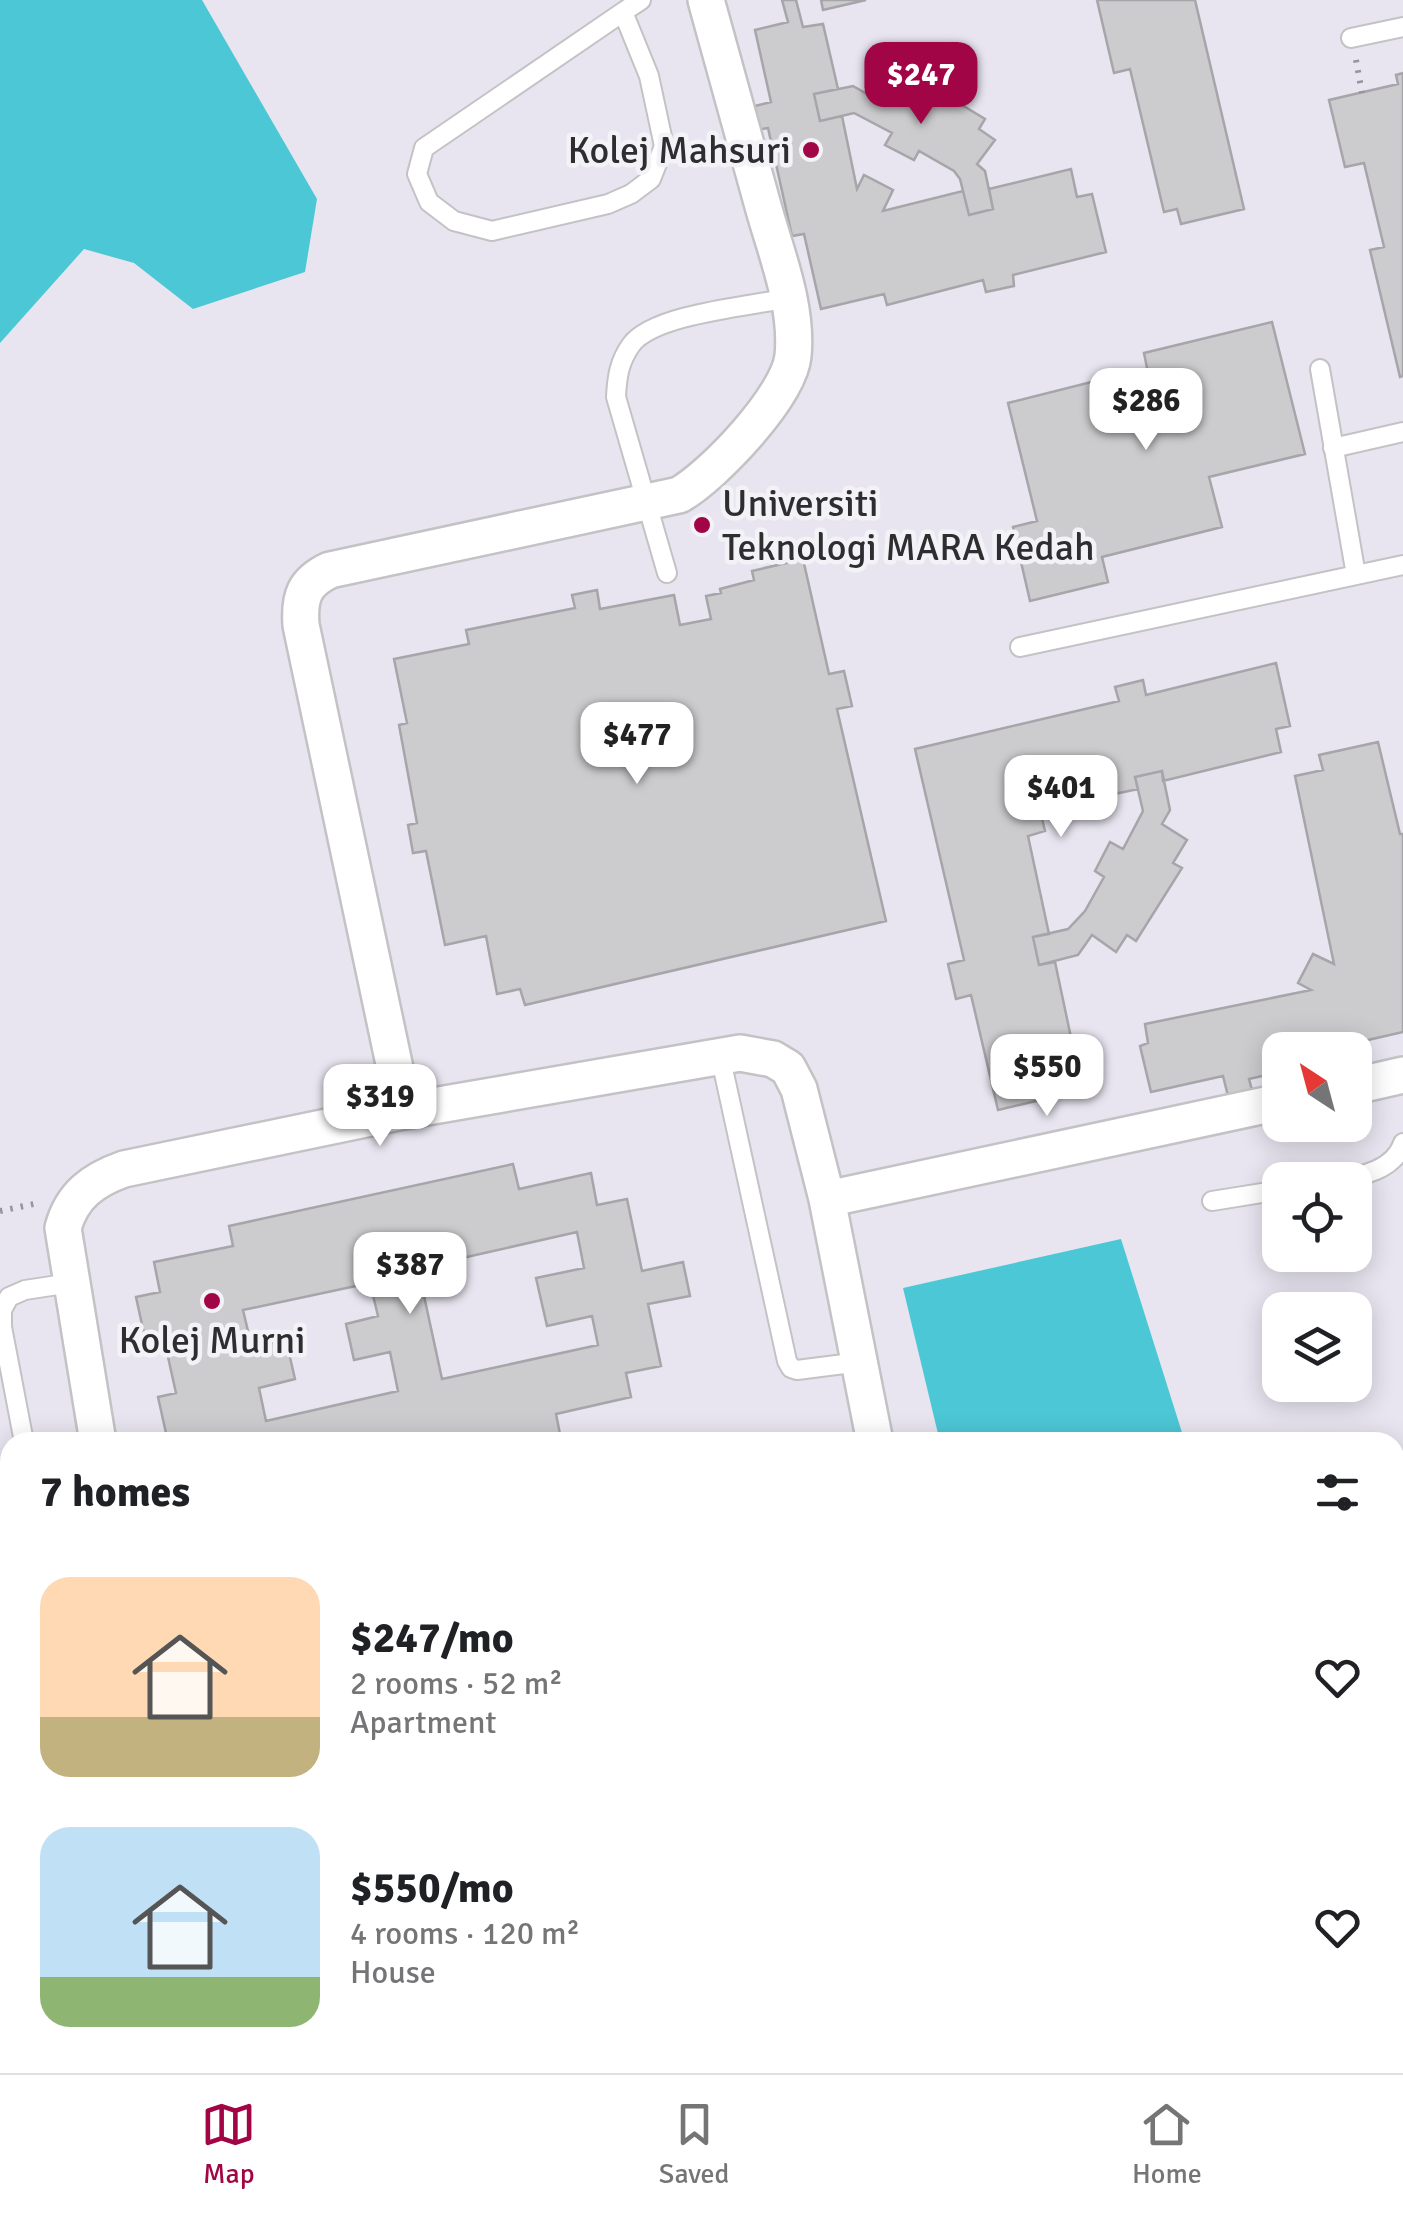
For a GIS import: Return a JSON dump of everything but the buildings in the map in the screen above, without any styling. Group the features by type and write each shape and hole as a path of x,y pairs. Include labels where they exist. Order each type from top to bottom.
{"street":[{"path":"404,1111 300,625 300,601 306,586 330,570 679,494 702,482 746,434 781,387 793,358 789,298 706,0"},
{"path":"96,1432 63,1228 66,1215 87,1187 104,1176 404,1111 720,1055 758,1054 788,1068 800,1089 827,1200 873,1432"},
{"path":"1372,1082 1403,1075"},
{"path":"827,1200 1262,1106"}],"lane":[{"path":"622,12 649,76 664,146 651,179 608,204 492,230 454,221 429,202 417,174 424,148 622,12 641,0"},
{"path":"1351,38 1403,27"},
{"path":"667,573 616,397 617,369 633,341 660,324 789,298"},
{"path":"1320,370 1356,575"},
{"path":"1334,448 1403,432"},
{"path":"1020,647 1403,564"},
{"path":"720,1055 782,1350 791,1368 797,1370 860,1362"},
{"path":"1372,1172 1399,1154 1403,1142"},
{"path":"1212,1201 1262,1193"},
{"path":"22,1432 2,1310 9,1297 25,1290 71,1282"}],"shaded area":[{"name":"Universiti Teknologi MARA Kedah","path":"0,0 1403,0 1403,1432 0,1432"}],"water":[{"path":"0,0 202,0 317,199 305,272 193,309 134,263 84,249 0,343"},
{"path":"1121,1239 1182,1432 938,1432 903,1288"}],"place":[{"name":"Kolej Mahsuri","path":"811,150"},
{"name":"Universiti Teknologi MARA Kedah","path":"702,525"},
{"name":"Kolej Murni","path":"212,1301"}]}
